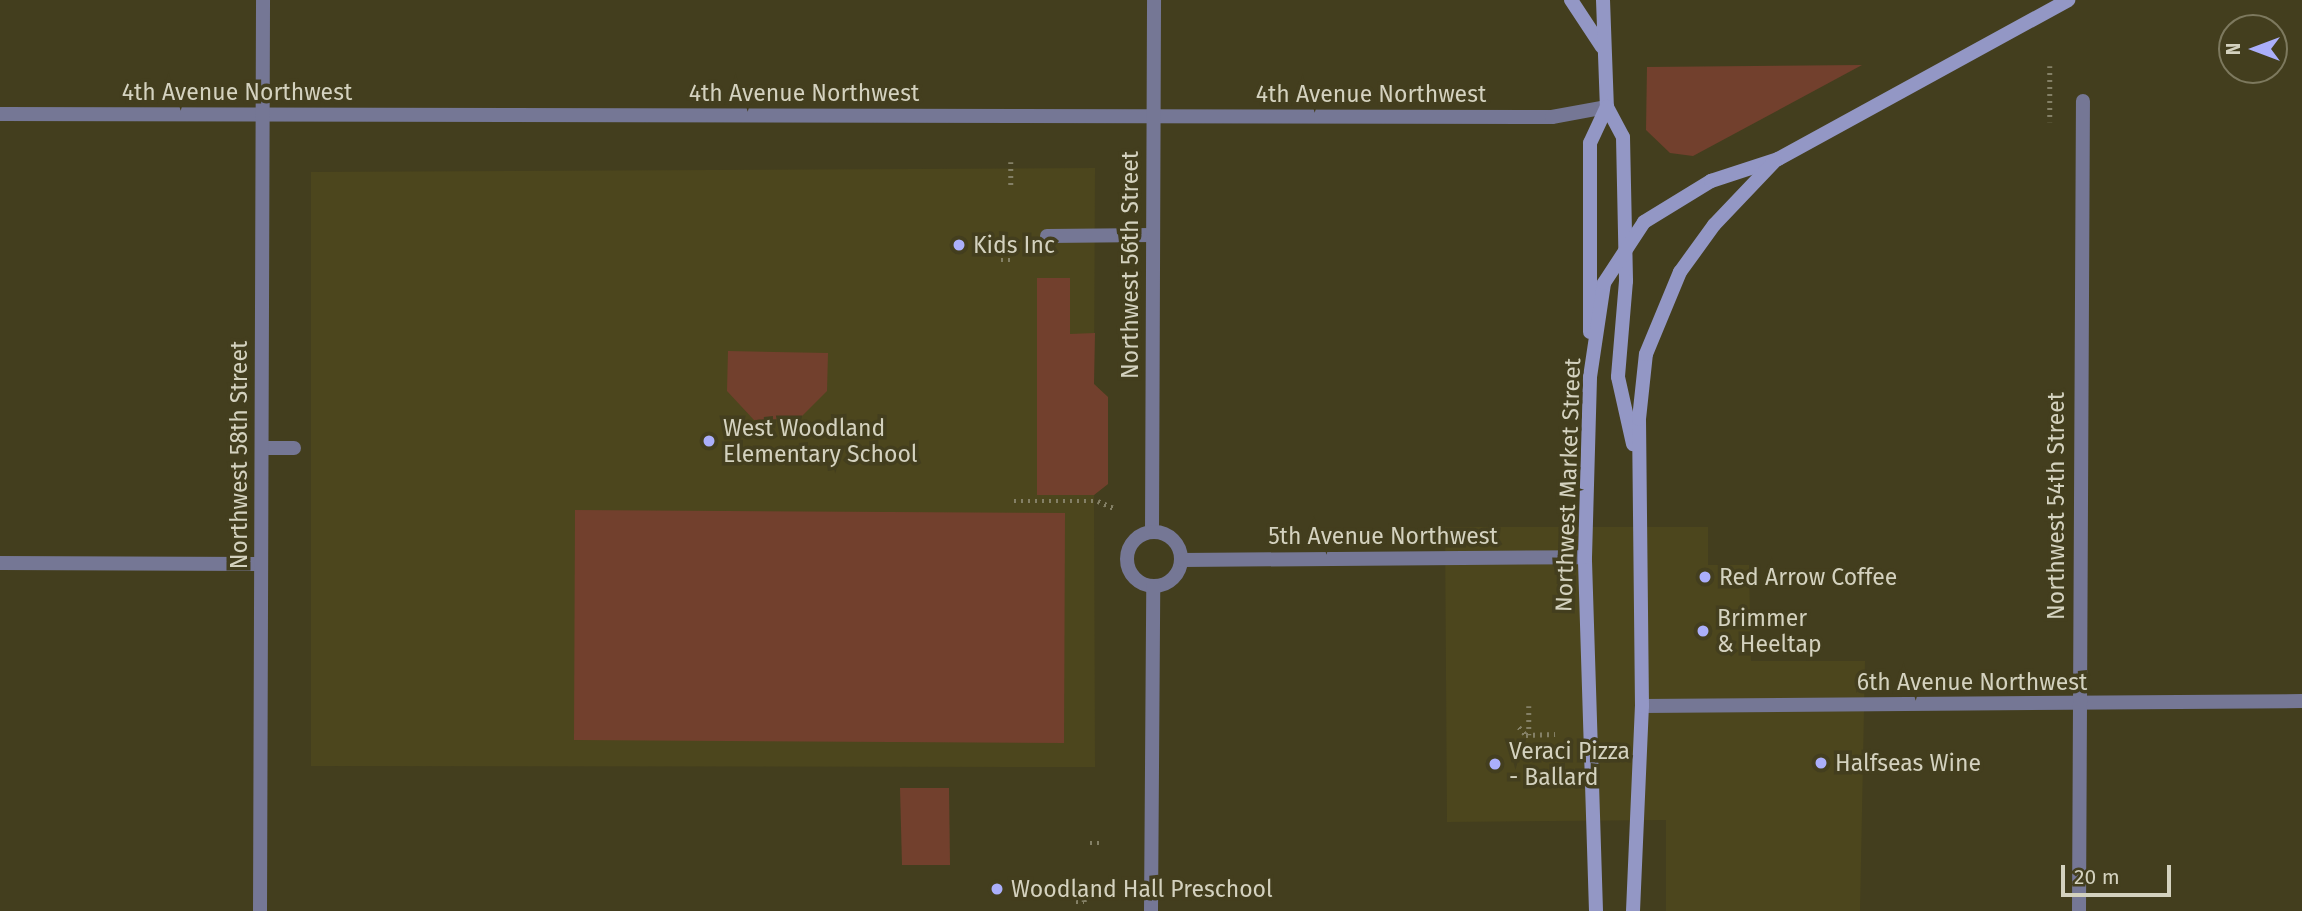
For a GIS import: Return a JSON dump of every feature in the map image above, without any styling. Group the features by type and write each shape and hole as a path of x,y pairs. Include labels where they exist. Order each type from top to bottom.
{"main road":[{"path":"1571,0 1603,48"},
{"path":"1603,0 1607,107 1623,136 1626,250 1618,377 1639,467"},
{"name":"Northwest Market Street","path":"1596,911 1585,557 1590,377 1604,283 1644,222 1711,181 1778,159 2068,0"},
{"path":"1590,377 1590,143 1607,107"},
{"name":"Northwest Market Street","path":"1633,911 1642,706 1639,467 1646,354 1661,312 1680,272 1714,225 1778,159"}],"street":[{"name":"Northwest 58th Street","path":"260,911 263,0"},
{"name":"Northwest 56th Street","path":"1152,531 1154,0"},
{"name":"Northwest 54th Street","path":"2079,911 2077,704 2083,101"},
{"name":"4th Avenue Northwest","path":"0,114 1552,117 1607,107"},
{"path":"1046,236 1153,235"},
{"path":"262,448 294,448"},
{"path":"1152,531 1172,538 1182,560 1175,576 1153,586 1136,579 1126,563 1130,544 1152,531"},
{"name":"5th Avenue Northwest","path":"1182,560 1585,557"},
{"path":"0,563 261,564"},
{"path":"1151,911 1153,586"},
{"name":"6th Avenue Northwest","path":"1642,706 2302,701"}],"path":[{"path":"2050,66 2050,122"},
{"path":"1011,162 1011,186"},
{"path":"1001,260 1011,260"},
{"path":"1014,500 1098,501 1116,509"},
{"path":"1529,706 1529,734"},
{"path":"1519,727 1529,734 1555,734"},
{"path":"1090,844 1103,844"},
{"path":"1076,902 1084,902 1084,893"}],"shaded area":[{"path":"1862,65 1693,156 1670,153 1646,130 1647,67"},
{"name":"West Woodland Elementary School","path":"1095,168 1094,384 1108,397 1108,484 1094,495 1095,767 311,766 311,172"},
{"path":"1037,278 1070,278 1070,334 1095,333 1094,384 1108,397 1108,484 1094,495 1037,495"},
{"path":"728,351 828,353 827,391 799,419 754,420 727,391"},
{"path":"575,510 1065,513 1064,743 574,740"},
{"path":"1445,527 1708,527 1708,565 1749,565 1751,661 1865,661 1860,911 1666,911 1666,820 1447,822"},
{"path":"900,788 949,788 950,865 902,865"}],"place":[{"name":"Kids Inc","path":"959,245"},
{"name":"West Woodland Elementary School","path":"709,441"},
{"name":"Red Arrow Coffee","path":"1705,577"},
{"name":"Brimmer & Heeltap","path":"1703,631"},
{"name":"Halfseas Wine","path":"1821,763"},
{"name":"Veraci Pizza - Ballard","path":"1495,764"},
{"name":"Woodland Hall Preschool","path":"997,889"}]}
